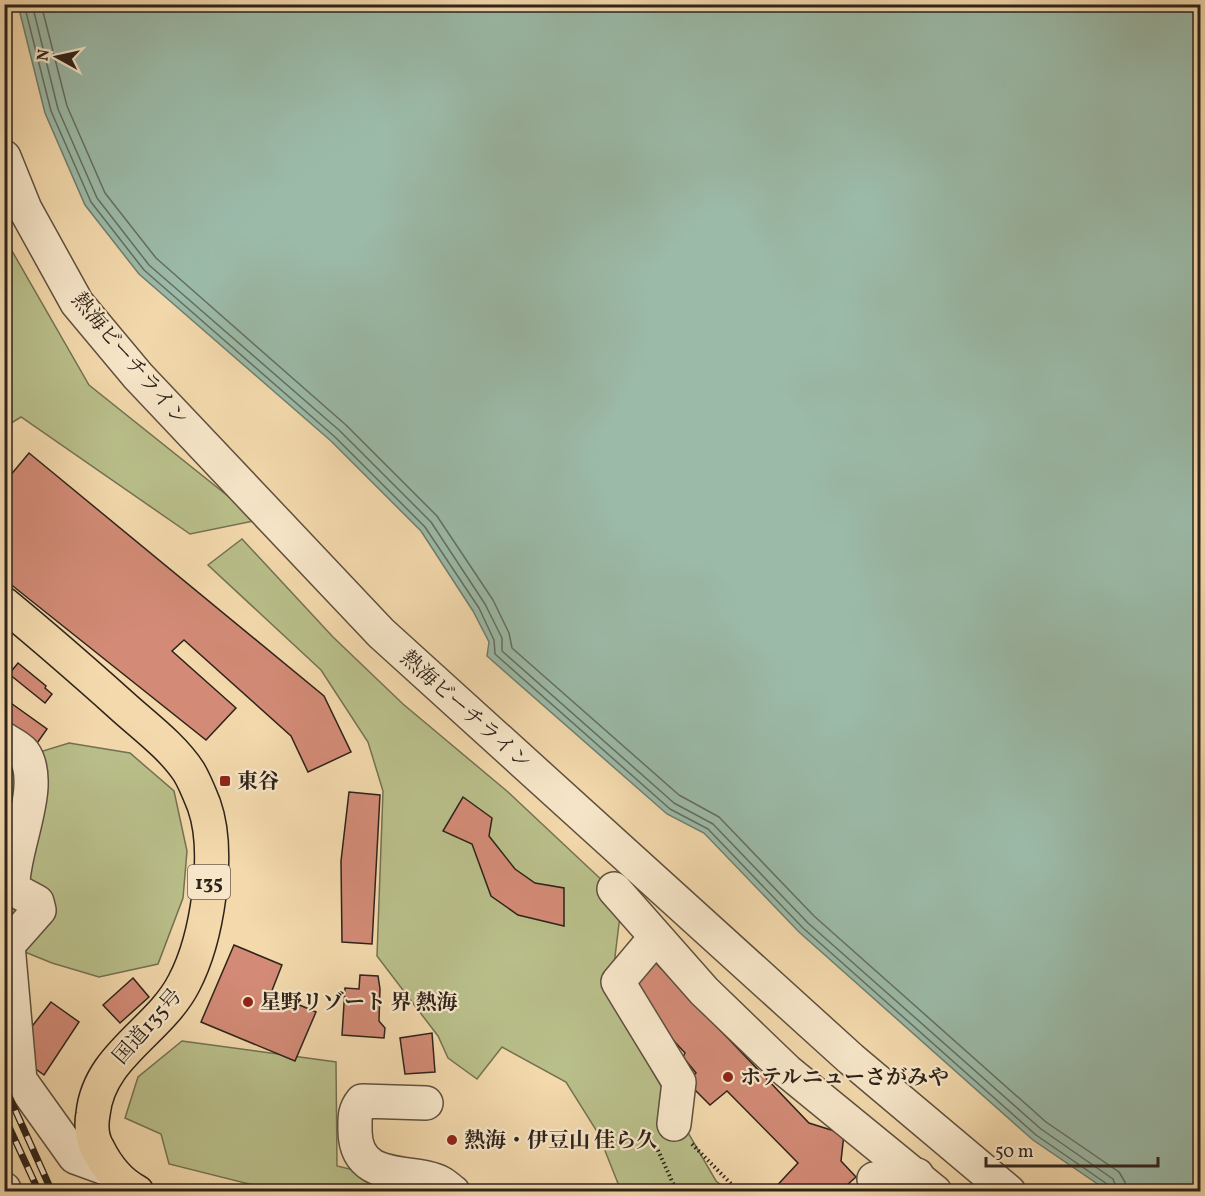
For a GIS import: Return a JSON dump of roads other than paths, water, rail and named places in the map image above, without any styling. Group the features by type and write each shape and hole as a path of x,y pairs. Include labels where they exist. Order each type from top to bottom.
{"highway":[{"name":"国道135号","path":"4,604 163,742 189,772 204,807 212,847 208,897 196,953 184,984 166,1008 108,1070 94,1097 92,1122 95,1144 108,1169 137,1191"}],"street":[{"name":"熱海ビーチライン","path":"4,157 25,209 77,303 138,376 381,633 851,1059 1009,1191"},
{"path":"4,739 23,752 32,775 21,843 12,877 14,889 37,902 39,910 8,945 20,1080 75,1157 108,1169"},
{"path":"614,889 654,938 787,1071 926,1183"},
{"path":"654,938 618,982 679,1082 674,1124"},
{"path":"787,1071 804,1015"},
{"path":"426,1102 362,1101 355,1111 355,1139 360,1152 370,1164 394,1175 440,1182 453,1191"},
{"path":"874,1179 904,1189 926,1183"}],"water":[{"path":"18,5 1200,5 1200,1191 1108,1191 1033,1140 799,932 704,833 667,814 487,656 489,642 473,611 421,531 331,441 139,274 85,205 45,113"}],"railway":[{"path":"4,1085 52,1192"},
{"path":"4,1116 39,1192"}],"place":[{"name":"東谷","path":"225,781"},
{"name":"星野リゾート 界 熱海","path":"248,1002"},
{"name":"ホテルニューさがみや","path":"728,1077"},
{"name":"熱海・伊豆山 佳ら久","path":"452,1140"}]}
